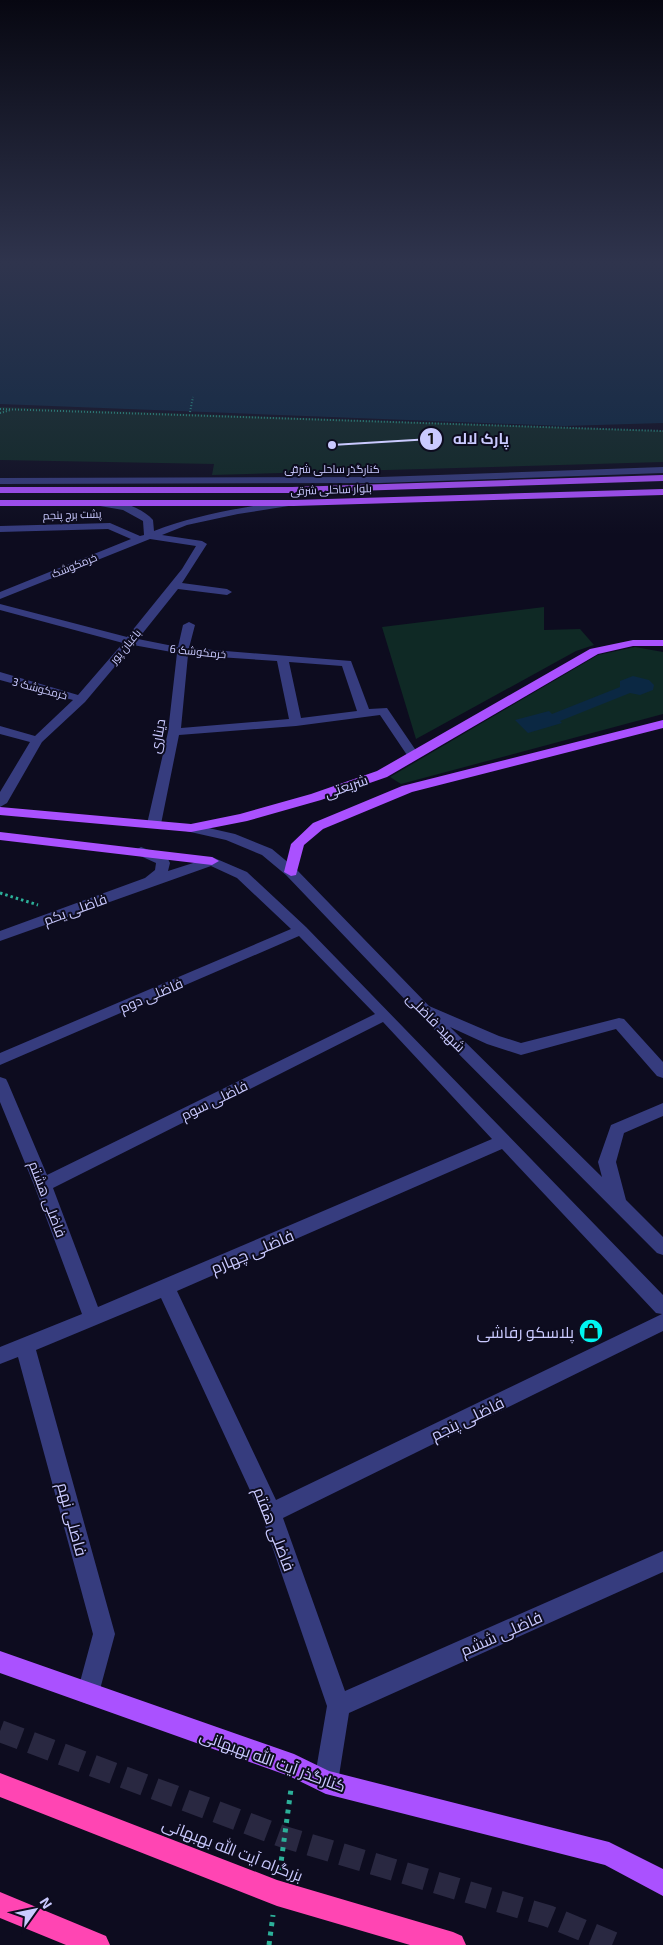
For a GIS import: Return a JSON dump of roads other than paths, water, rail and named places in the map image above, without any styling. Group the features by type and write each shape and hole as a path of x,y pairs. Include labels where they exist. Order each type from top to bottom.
{"highway":[{"name":"بزرگراه آیت الله بهبهانی","path":"0,1785 276,1893 453,1945"},
{"path":"0,1905 96,1945"}],"main road":[{"name":"بلوار ساحلی شرقی","path":"0,490 663,478"},
{"name":"بلوار ساحلی شرقی","path":"0,503 294,503 663,492"},
{"name":"شریعتی","path":"0,811 191,828 242,818 316,797 382,774 594,651 633,643 663,643"},
{"name":"شریعتی","path":"290,872 298,844 318,826 407,789 663,724"},
{"path":"0,836 141,851 212,861"},
{"name":"کنارگذر آیت الله بهبهانی","path":"0,1662 294,1766 326,1782 609,1854 663,1883"}],"street":[{"name":"کنارگذر ساحلی شرقی","path":"0,481 208,486 663,470"},
{"name":"خرمکوشک","path":"0,596 145,538 210,516 294,503"},
{"path":"103,504 123,506 138,512 148,520 145,538"},
{"name":"پشت برج پنجم","path":"0,529 110,526 145,538"},
{"name":"باغبان پور","path":"0,803 37,740 80,699 130,641 187,570 202,544 145,538"},
{"path":"0,582 25,585"},
{"path":"175,585 227,592"},
{"name":"خرمکوشک 6","path":"0,607 130,641 182,651 347,663 364,713"},
{"name":"دیناری","path":"154,824 174,732 182,651 189,625"},
{"path":"282,658 296,722"},
{"name":"خرمکوشک 3","path":"0,676 80,699"},
{"path":"174,732 296,722 383,711 413,755"},
{"path":"0,730 37,740"},
{"name":"شهید فاضلی","path":"191,828 230,837 267,852 290,872 419,1005 663,1248"},
{"path":"141,851 162,860 164,866 161,873 150,881"},
{"path":"212,861 242,875 301,930 385,1015 663,1307"},
{"name":"فاضلی یکم","path":"0,936 150,881 212,861"},
{"name":"فاضلی دوم","path":"0,1059 301,930"},
{"path":"419,1005 493,1040 521,1049 619,1023 663,1072"},
{"name":"فاضلی سوم","path":"43,1185 385,1015"},
{"name":"فاضلی هشتم","path":"0,1082 43,1185 92,1318"},
{"path":"619,1204 607,1162 617,1129 663,1109"},
{"name":"فاضلی چهارم","path":"0,1356 166,1288 503,1141"},
{"name":"فاضلی هفتم","path":"166,1288 271,1513 339,1706 326,1782"},
{"name":"فاضلی پنجم","path":"271,1513 663,1322"},
{"name":"فاضلی نهم","path":"25,1346 104,1634 88,1693"},
{"name":"فاضلی ششم","path":"339,1706 663,1561"}],"water":[{"path":"0,354 663,354 663,423 564,426 0,404"},
{"path":"633,676 649,680 654,685 653,690 640,695 630,693 560,721 562,723 528,733 515,720 549,711 552,714 620,687 620,681"}],"tunnel":[{"path":"0,1731 284,1837 548,1916 619,1945"}],"place":[{"name":"پارک لاله","path":"332,445"},
{"name":"پلاسکو رفاشی","path":"591,1331"}]}
